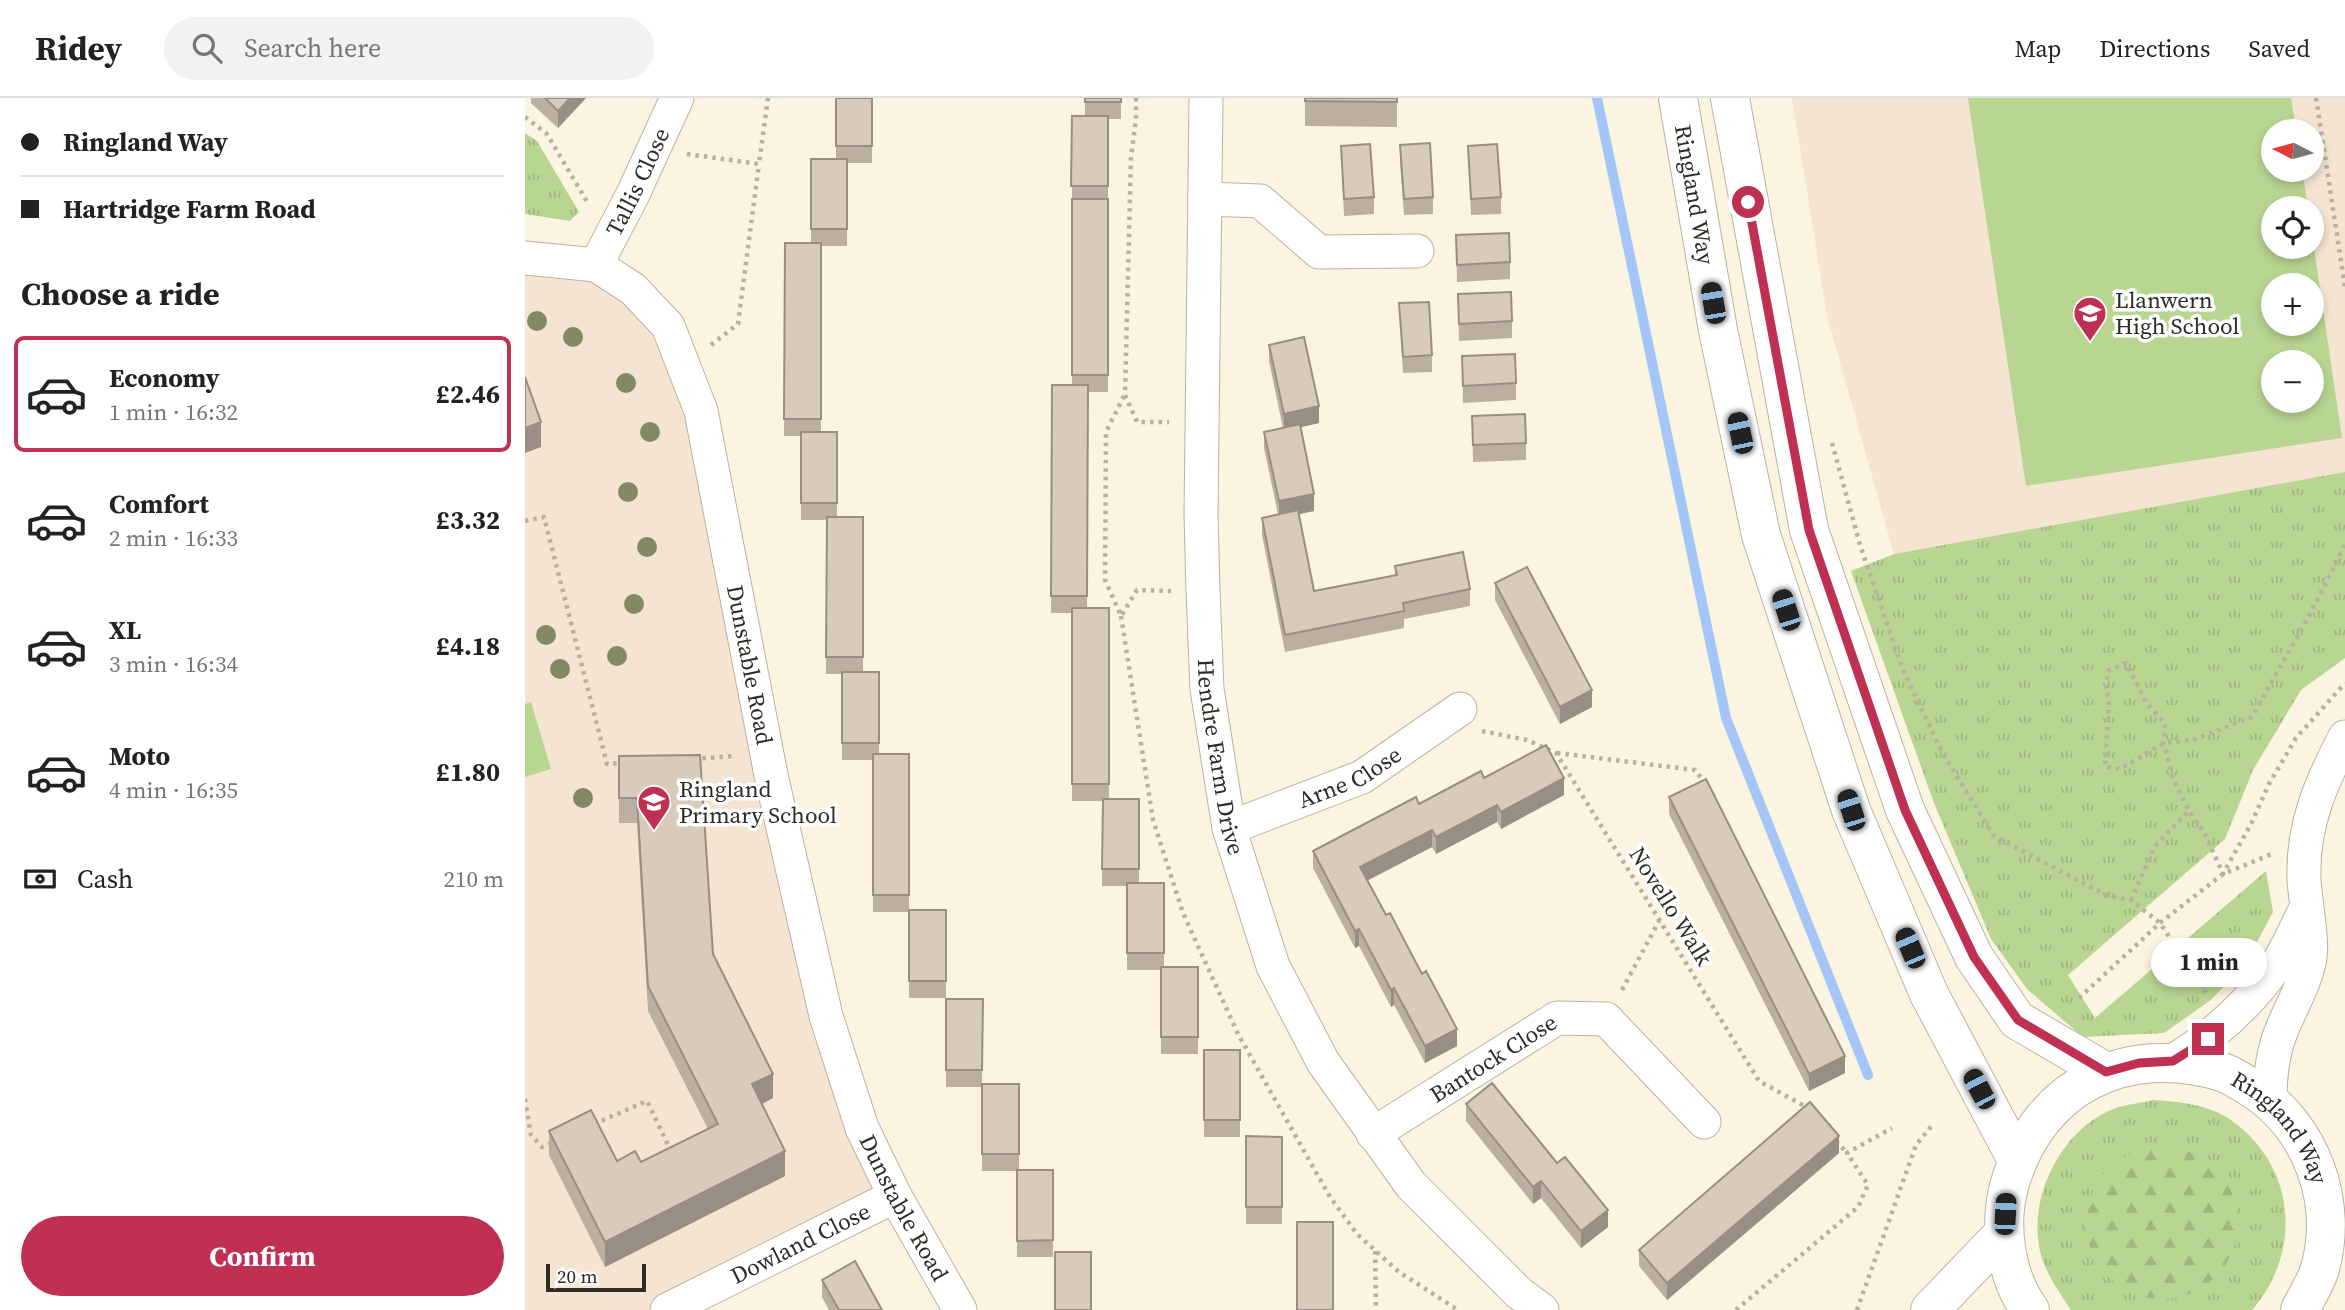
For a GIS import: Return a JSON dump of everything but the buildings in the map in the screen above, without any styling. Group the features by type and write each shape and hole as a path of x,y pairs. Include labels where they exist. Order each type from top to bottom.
{"main road":[{"name":"Ringland Way","path":"1678,98 1718,330 1761,535 1851,810 1929,994 2017,1160"},
{"path":"1730,98 1809,530 1905,810 1974,957 2018,1020 2106,1072"},
{"name":"Ringland Way","path":"2030,1310 2011,1270 2004,1233 2006,1196 2017,1160 2038,1123 2069,1093 2106,1072 2139,1063 2173,1061 2225,1072 2270,1100 2301,1136 2321,1180 2327,1227 2313,1310"},
{"path":"1930,1310 2004,1233"},
{"name":"Ringland Way","path":"2300,1310 2318,1272"}],"street":[{"name":"Tallis Close","path":"603,252 677,98"},
{"name":"Hendre Farm Drive","path":"1206,98 1201,514 1203,592 1207,689 1229,828 1273,965 1323,1062 1411,1185 1522,1305"},
{"path":"1206,199 1260,201 1319,252 1417,251"},
{"name":"Dunstable Road","path":"525,257 603,252 668,326 701,411 767,754 827,1016 862,1128 895,1196 960,1310"},
{"name":"Arne Close","path":"1229,828 1362,777 1450,716"},
{"path":"2270,1100 2270,1078 2280,1033 2297,1000 2311,956 2304,875 2306,840 2319,787 2345,737"},
{"path":"2173,1061 2208,1039 2248,1001 2274,968 2306,908"},
{"name":"Bantock Close","path":"1373,1134 1557,1018 1606,1020"},
{"path":"1606,1020 1704,1122"},
{"name":"Dowland Close","path":"667,1310 895,1196"}],"path":[{"path":"711,345 738,324 768,98"},
{"path":"1136,98 1131,157 1125,395 1137,422 1202,422"},
{"path":"2316,98 2345,287"},
{"path":"525,117 547,134 603,252"},
{"path":"653,149 759,164"},
{"path":"1125,395 1106,432 1105,580 1121,616 1153,820 1183,913 1238,1034 1330,1197 1357,1234 1399,1272 1458,1310"},
{"path":"1831,436 1860,545 1903,670 1943,754 1994,836 2108,895 2131,900 2160,923 2211,1000 2228,1018"},
{"path":"525,521 544,517 607,764 634,763"},
{"path":"2223,874 2206,834 2189,811 2173,779 2164,743 2165,724 2146,702 2126,663 2108,671 2105,767 2120,769 2164,743 2193,740 2252,717 2309,616 2345,545"},
{"path":"1121,616 1137,590 1203,592"},
{"path":"2223,874 2296,738 2345,683"},
{"path":"1450,716 1527,740 1556,753 1695,770 1706,784"},
{"name":"Novello Walk","path":"1556,753 1759,1081 1805,1105 1814,1115"},
{"path":"687,759 767,754"},
{"path":"2131,900 2155,846 2189,811"},
{"path":"2079,998 2160,923 2223,874 2306,840"},
{"path":"1606,1020 1660,920"},
{"path":"525,1099 531,1135 542,1147 565,1137"},
{"path":"589,1127 647,1101 673,1154"},
{"path":"1857,1310 1916,1145 1934,1123"},
{"path":"1847,1153 1892,1128"},
{"path":"1736,1310 1859,1207 1868,1185 1847,1153 1830,1134"},
{"path":"1375,1250 1376,1310"}],"shaded area":[{"name":"Llanwern High School","path":"1792,98 2345,98 2345,472 1894,554 1827,316"},
{"name":"Ringland Primary School","path":"525,258 596,265 668,326 767,754 895,1196 667,1310 525,1310"}],"green space":[{"path":"1968,98 2291,98 2294,119 2261,119 2261,182 2304,182 2306,196 2261,196 2261,259 2316,259 2318,273 2261,273 2261,336 2324,336 2324,316 2342,438 2026,486"},
{"path":"525,133 537,141 579,212 570,221 525,214"},
{"path":"2345,472 2345,658 2301,690 2253,770 2225,839 2068,975 2095,1018 2266,871 2273,912 2245,964 2211,1000 2164,1033 2083,1037 2027,989 1991,939 1934,803 1851,571 1894,554"},
{"path":"531,702 551,769 525,777 525,704"},
{"path":"2153,1100 2213,1110 2231,1120 2253,1139 2269,1161 2280,1185 2285,1210 2285,1236 2279,1262 2268,1287 2252,1310 2071,1310 2045,1267 2039,1248 2038,1218 2041,1198 2056,1160 2068,1143 2098,1117 2116,1108"},
{"path":"2162,1147 2191,1153 2215,1170 2232,1194 2238,1223 2232,1252 2215,1276 2191,1293 2162,1299 2133,1293 2109,1276 2092,1252 2086,1223 2092,1194 2109,1170 2133,1153"}],"waterway":[{"path":"1597,98 1726,718 1868,1075"}],"place":[{"name":"Llanwern High School","path":"2090,343"},
{"name":"Ringland Primary School","path":"654,832"}],"route":[{"path":"1748,202 1809,530 1905,810 1974,957 2018,1020 2106,1072 2139,1063 2173,1061 2208,1039"}]}
